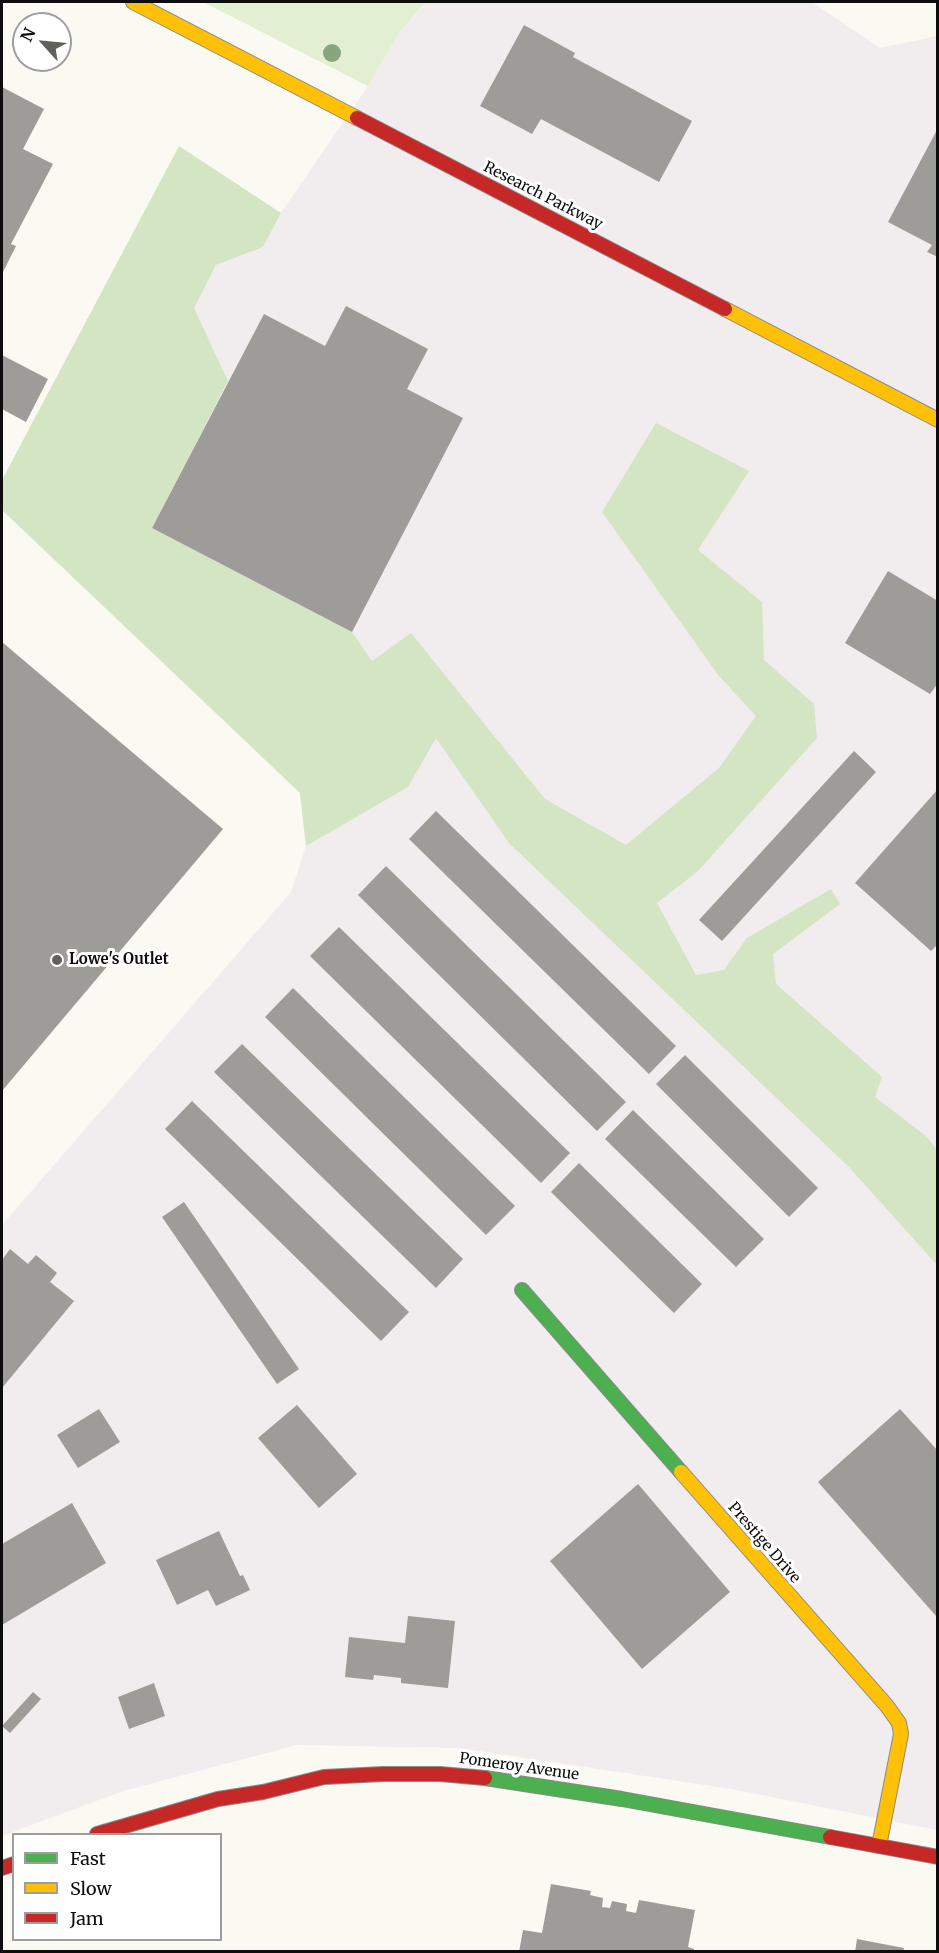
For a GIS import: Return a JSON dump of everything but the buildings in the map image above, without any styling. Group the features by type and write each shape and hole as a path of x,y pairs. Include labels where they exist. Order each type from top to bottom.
{"main road":[{"name":"Research Parkway","path":"133,2 938,420"},
{"name":"Prestige Drive","path":"522,1290 887,1706 899,1723 901,1734 879,1846"},
{"name":"Pomeroy Avenue","path":"100,1833 218,1799 263,1792 324,1777 440,1774 500,1779 622,1799 938,1857"}],"shaded area":[{"path":"427,2 812,2 880,48 937,36 937,1830 732,1789 459,1748 297,1745 123,1791 2,1836 2,1225 291,892 306,846 300,793 352,632 152,528 228,381 193,308 216,265 263,247 281,213 368,86 399,33"}],"green space":[{"path":"203,2 426,2 399,33 368,86"},
{"path":"179,146 281,213 263,247 216,265 194,308 228,381 152,528 352,632 372,661 411,633 545,799 626,845 719,768 756,716 719,676 602,512 656,423 749,471 698,550 762,602 764,660 814,704 817,738 698,871 657,903 696,975 724,970 747,938 831,889 840,904 773,954 776,984 882,1077 875,1097 927,1137 937,1150 937,1265 849,1167 509,843 436,738 408,787 306,846 300,793 2,510 2,480"}],"traffic: fast":[{"path":"522,1290 681,1472"},
{"path":"485,1778 622,1799 830,1837"}],"traffic: slow":[{"path":"133,2 357,118"},
{"path":"725,309 938,420"},
{"path":"681,1472 887,1706 899,1723 901,1734 879,1846"}],"traffic: jam":[{"path":"357,118 725,309"},
{"path":"100,1833 218,1799 263,1792 324,1777 440,1774 485,1778"},
{"path":"830,1837 938,1857"},
{"path":"2,1868 12,1865"}],"place":[{"name":"Lowe's Outlet","path":"57,960"}]}
